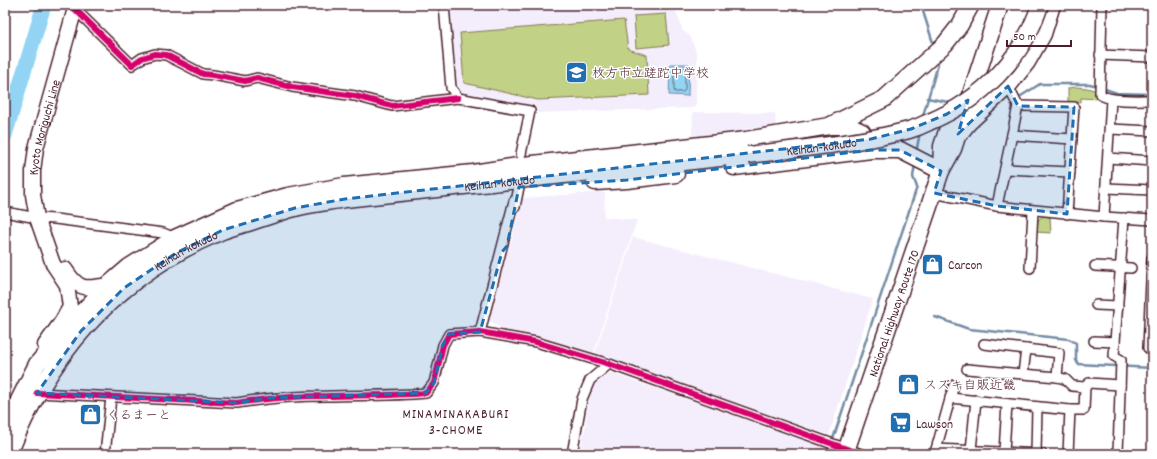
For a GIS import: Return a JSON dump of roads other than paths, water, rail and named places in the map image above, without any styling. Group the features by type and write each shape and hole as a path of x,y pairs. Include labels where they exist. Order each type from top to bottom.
{"highway":[{"name":"Keihan-kokudo","path":"5,428 37,364 79,315 108,285 129,267 175,238 237,210 288,196 344,186 473,173 523,160 746,140 829,126 884,99 945,44 960,24 971,5"},
{"name":"National Highway Route 170","path":"941,171 942,146 989,5"},
{"name":"National Highway Route 170","path":"843,448 941,171 953,149 1000,5"},
{"name":"Keihan-kokudo","path":"9,454 20,425 37,393 57,362 81,331 119,294 137,279 183,249 223,230 295,208 345,199 748,155 871,139 911,130 947,114 980,93 1008,65 1025,40 1040,5"},
{"path":"957,136 1008,86 1027,62 1043,34 1052,5"},
{"path":"829,126 849,126 862,132 871,150"},
{"path":"475,184 516,194 871,150 900,150 941,171"}],"main road":[{"name":"Kyoto Moriguchi Line","path":"37,364 39,353 70,307 67,284 53,264 37,218 33,195 33,171 36,148 73,6"},
{"name":"Kyoto Moriguchi Line","path":"49,251 60,262 73,282 87,289 108,285"}],"street":[{"path":"444,5 451,88 458,98"},
{"path":"1102,5 1099,82 1100,94 1103,97 1111,99 1152,100"},
{"path":"73,6 132,64 142,58 155,54 166,55 203,74 245,82 257,78 292,87 354,96 392,106 458,98 530,111 535,114 523,160"},
{"path":"1100,55 1152,57"},
{"path":"996,206 1018,106 1008,86"},
{"path":"1104,217 1111,99"},
{"path":"1018,106 1074,107 1067,214"},
{"path":"1110,129 1152,131"},
{"path":"1012,136 1072,139"},
{"path":"1108,158 1152,161"},
{"path":"1005,169 1070,172"},
{"path":"1106,188 1152,190"},
{"path":"934,193 996,206 1034,211 1152,220"},
{"path":"502,252 507,246 516,194"},
{"path":"480,332 516,194"},
{"path":"1030,268 1034,211"},
{"path":"5,212 37,218 164,233 175,238"},
{"path":"1118,454 1121,360 1114,356 1124,218"},
{"path":"1146,348 1152,258"},
{"path":"1095,266 1131,268"},
{"path":"1096,304 1118,306"},
{"path":"37,393 236,403 268,398 404,395 426,393 434,384 443,345 449,334 480,332 536,342 609,364 843,448"},
{"path":"984,344 995,341 1026,349 1059,353 1057,377"},
{"path":"1094,341 1115,342"},
{"path":"1022,374 1026,349"},
{"path":"572,454 582,399 590,380 609,364"},
{"path":"967,369 1057,377 1065,379 1072,386 1085,387 1088,384 1120,385"},
{"path":"954,385 936,451 971,450 1042,454"},
{"path":"950,398 1070,410 1084,410 1085,387"},
{"path":"105,454 111,397"},
{"path":"971,450 976,400"},
{"path":"1004,452 1007,404"},
{"path":"1036,454 1037,407"},
{"path":"1068,454 1070,410"}],"water":[{"path":"670,64 689,64 688,96 669,95"}],"waterway":[{"path":"5,135 44,5"},
{"path":"921,5 934,46"},
{"path":"922,119 938,64 938,59"},
{"path":"1021,96 1040,84 1090,84 1117,93 1152,94"},
{"path":"927,98 948,102"},
{"path":"916,153 920,132"},
{"path":"828,454 917,187 913,177 915,164"},
{"path":"935,317 969,329 1069,339 1076,343 1076,360 1078,364 1152,368"}],"place":[{"name":"枚方市立蹉跎中学校","path":"576,72"},
{"name":"Carcon","path":"932,264"},
{"name":"スズキ自販近畿","path":"909,384"},
{"name":"くるまーと","path":"90,414"},
{"name":"Lawson","path":"901,423"}],"district":[{"name":"MINAMINAKABURI 3-CHOME","path":"456,422"}]}
